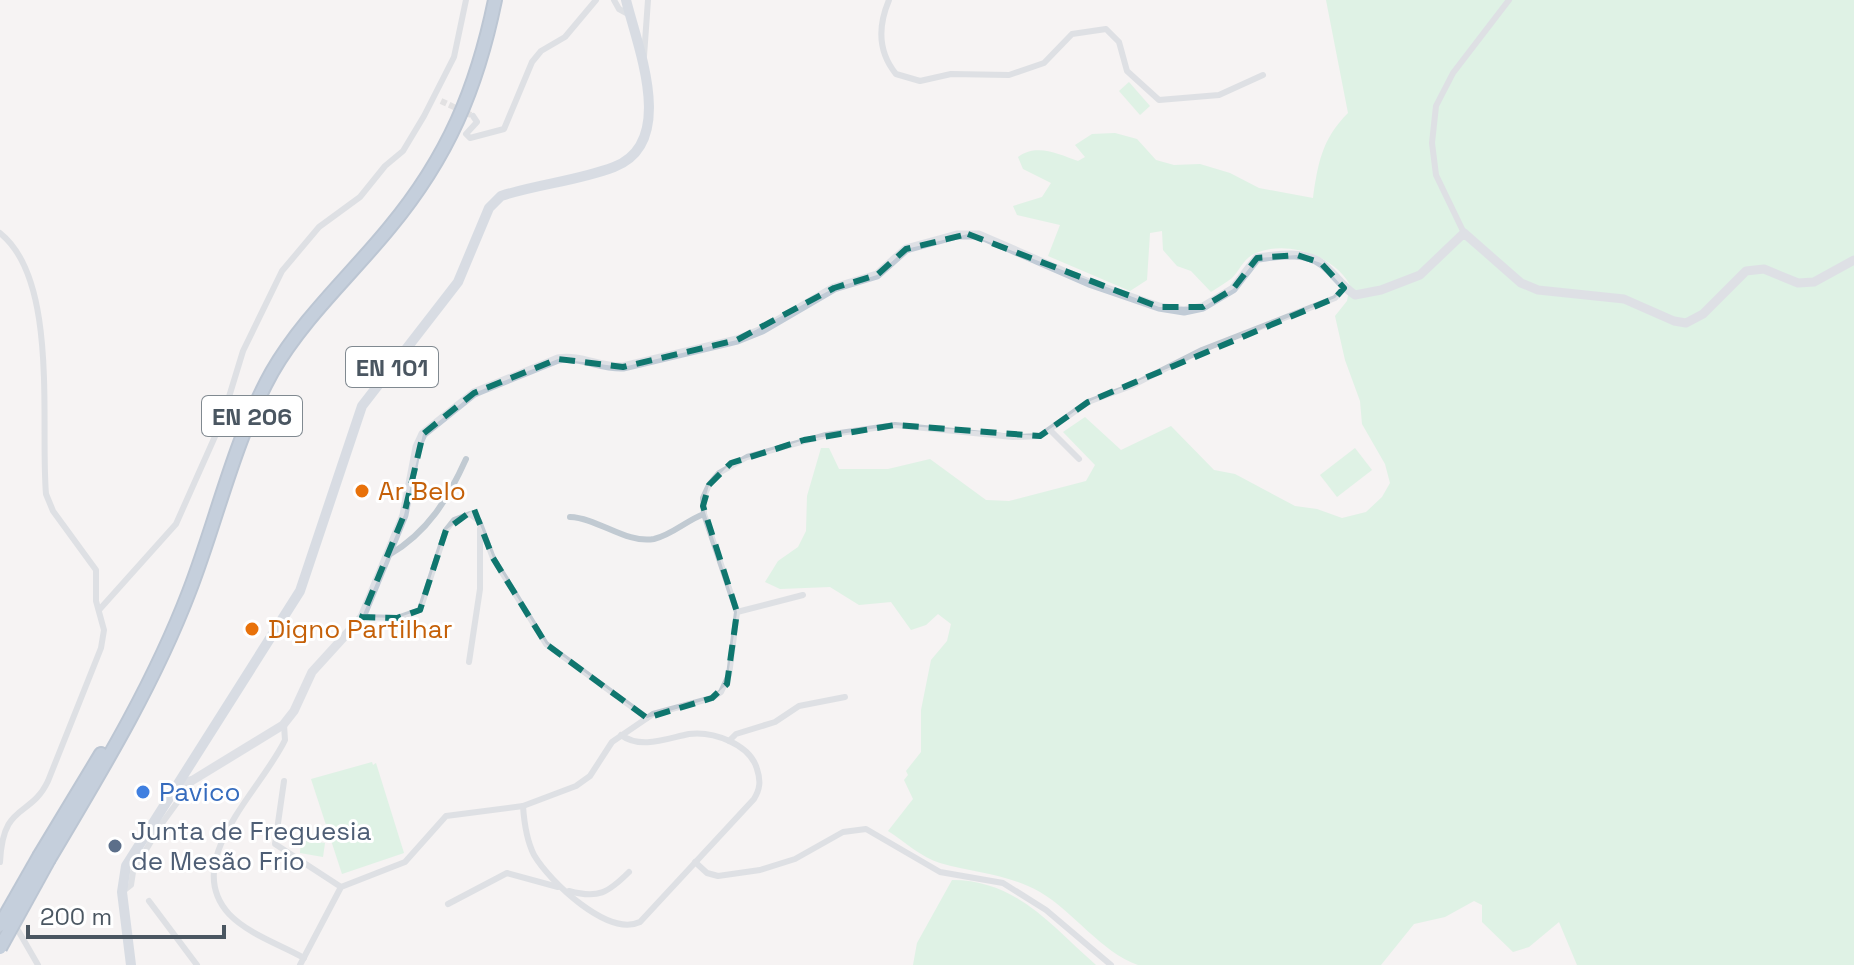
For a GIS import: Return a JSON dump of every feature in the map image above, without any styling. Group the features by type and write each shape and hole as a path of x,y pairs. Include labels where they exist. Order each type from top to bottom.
{"highway":[{"name":"EN 206","path":"0,948 45,857 153,662 182,600 264,374 294,327 427,169 456,116 477,60 493,0"},
{"name":"EN 206","path":"0,925 45,857"}],"main road":[{"name":"EN 101","path":"131,965 122,892 126,866 178,785 194,770 300,591 350,435 377,382 407,351 458,282 489,208 501,196 617,166 635,154 645,138 650,117 626,0"}],"street":[{"path":"99,610 176,524 221,423 243,351 282,271 319,227 360,197 385,166 403,151 454,57 466,0"},
{"path":"473,116 477,122 466,134 470,138 504,129 532,62 541,51 565,37 596,0"},
{"path":"614,0 619,9 630,15"},
{"path":"640,60 644,56 648,0"},
{"path":"889,0 882,23 882,50 896,74 908,79 920,81 972,72 1009,75 1044,63 1072,34 1106,29 1119,42 1127,71 1159,100 1219,95 1263,75"},
{"path":"1509,0 1453,73 1436,106 1432,143 1436,175 1464,233 1498,265 1529,286 1624,299 1674,321 1686,323 1703,314 1746,271 1764,269 1798,283 1814,282 1854,260"},
{"path":"434,96 441,101"},
{"path":"0,233 17,249 40,321 46,494 61,524 96,570 104,630 101,648 44,789 11,818 4,832 0,862"},
{"path":"122,892 131,885 133,872 194,770 210,768 283,725 294,711 312,672 362,617 404,515 417,447 423,434 474,393 571,356 609,367 623,367 737,340 762,330 834,288 877,275 916,245 957,235 979,235 1089,283 1159,307 1184,311 1203,307 1233,289 1257,258 1297,255 1321,263 1344,288 1355,295 1381,290 1420,275 1464,233"},
{"path":"283,725 285,740 218,847 212,877 229,914 302,962 341,887 405,862 439,823 453,813 479,814 523,806 583,782 608,746 647,718 712,698 721,692 729,675 737,612 704,514 703,498 709,485 731,463 804,440 895,425 1026,438 1051,431 1088,402 1131,386 1202,350 1335,298 1344,288"},
{"path":"1051,431 1079,459"},
{"path":"389,555 418,534 437,513 466,459"},
{"path":"362,617 397,618 420,610 446,530 454,520 470,514 479,521 501,571 546,644 647,718"},
{"path":"570,517 583,518 643,539 655,539 704,514"},
{"path":"469,662 480,589 479,521"},
{"path":"737,612 803,595"},
{"path":"729,741 736,734 775,722 799,706 845,697"},
{"path":"523,806 534,855 564,889 613,925 632,926 646,918 758,792 760,783 754,760 729,741 693,734 664,742 632,741 621,735"},
{"path":"284,781 275,844 341,887"},
{"path":"695,862 707,873 718,876 760,870 795,859 843,832 866,829 940,872 1003,883 1046,910 1111,965"},
{"path":"448,904 507,873 525,875 586,896 604,894 629,872"},
{"path":"149,901 197,965"},
{"path":"0,912 23,935 38,965"}],"highlighted area":[{"path":"968,234 1159,307 1203,307 1233,289 1257,258 1297,255 1321,263 1344,288 1335,298 1088,402 1040,436 895,425 804,440 731,463 709,485 703,506 737,612 727,684 712,698 647,718 546,644 493,558 474,509 446,530 420,610 397,618 362,617 404,515 423,434 474,393 558,359 623,367 737,340 834,288 877,275 906,249"}],"green space":[{"path":"1326,0 1854,0 1854,965 1577,965 1559,922 1529,947 1513,952 1482,922 1482,905 1474,901 1445,917 1414,924 1381,965 1138,965 1112,951 1040,892 1004,878 933,861 888,831 913,799 904,780 908,775 906,771 921,752 921,710 931,660 947,641 951,624 938,614 926,625 911,630 891,602 859,605 830,587 780,589 765,582 778,561 798,547 806,531 807,496 821,448 829,448 839,469 888,469 930,459 986,500 1009,501 1086,481 1095,465 1063,432 1085,417 1121,450 1171,426 1214,470 1235,474 1295,506 1317,509 1342,518 1366,512 1382,497 1390,483 1385,464 1362,424 1360,401 1345,360 1335,316 1347,301 1350,285 1332,265 1307,252 1279,248 1265,250 1249,257 1232,278 1211,292 1191,271 1177,266 1163,250 1162,231 1150,233 1147,280 1130,291 1048,256 1060,225 1017,215 1013,206 1042,197 1051,183 1023,169 1018,157 1040,150 1078,161 1085,157 1075,145 1092,134 1115,133 1137,139 1156,160 1174,165 1200,164 1230,173 1259,188 1313,198 1327,142 1348,113"},
{"path":"1129,82 1150,106 1140,115 1119,91"},
{"path":"1355,448 1372,470 1337,497 1320,475"},
{"path":"372,762 373,765 376,763 404,853 342,874 311,779"},
{"path":"301,840 325,843 323,857 300,853"},
{"path":"952,880 975,882 1014,897 1048,921 1096,965 913,965 917,943"}],"tunnel":[{"path":"441,101 473,116"}],"place":[{"name":"Ar Belo","path":"362,491"},
{"name":"Digno Partilhar","path":"252,629"},
{"name":"Pavico","path":"143,792"},
{"name":"Junta de Freguesia de Mesão Frio","path":"115,846"}]}
